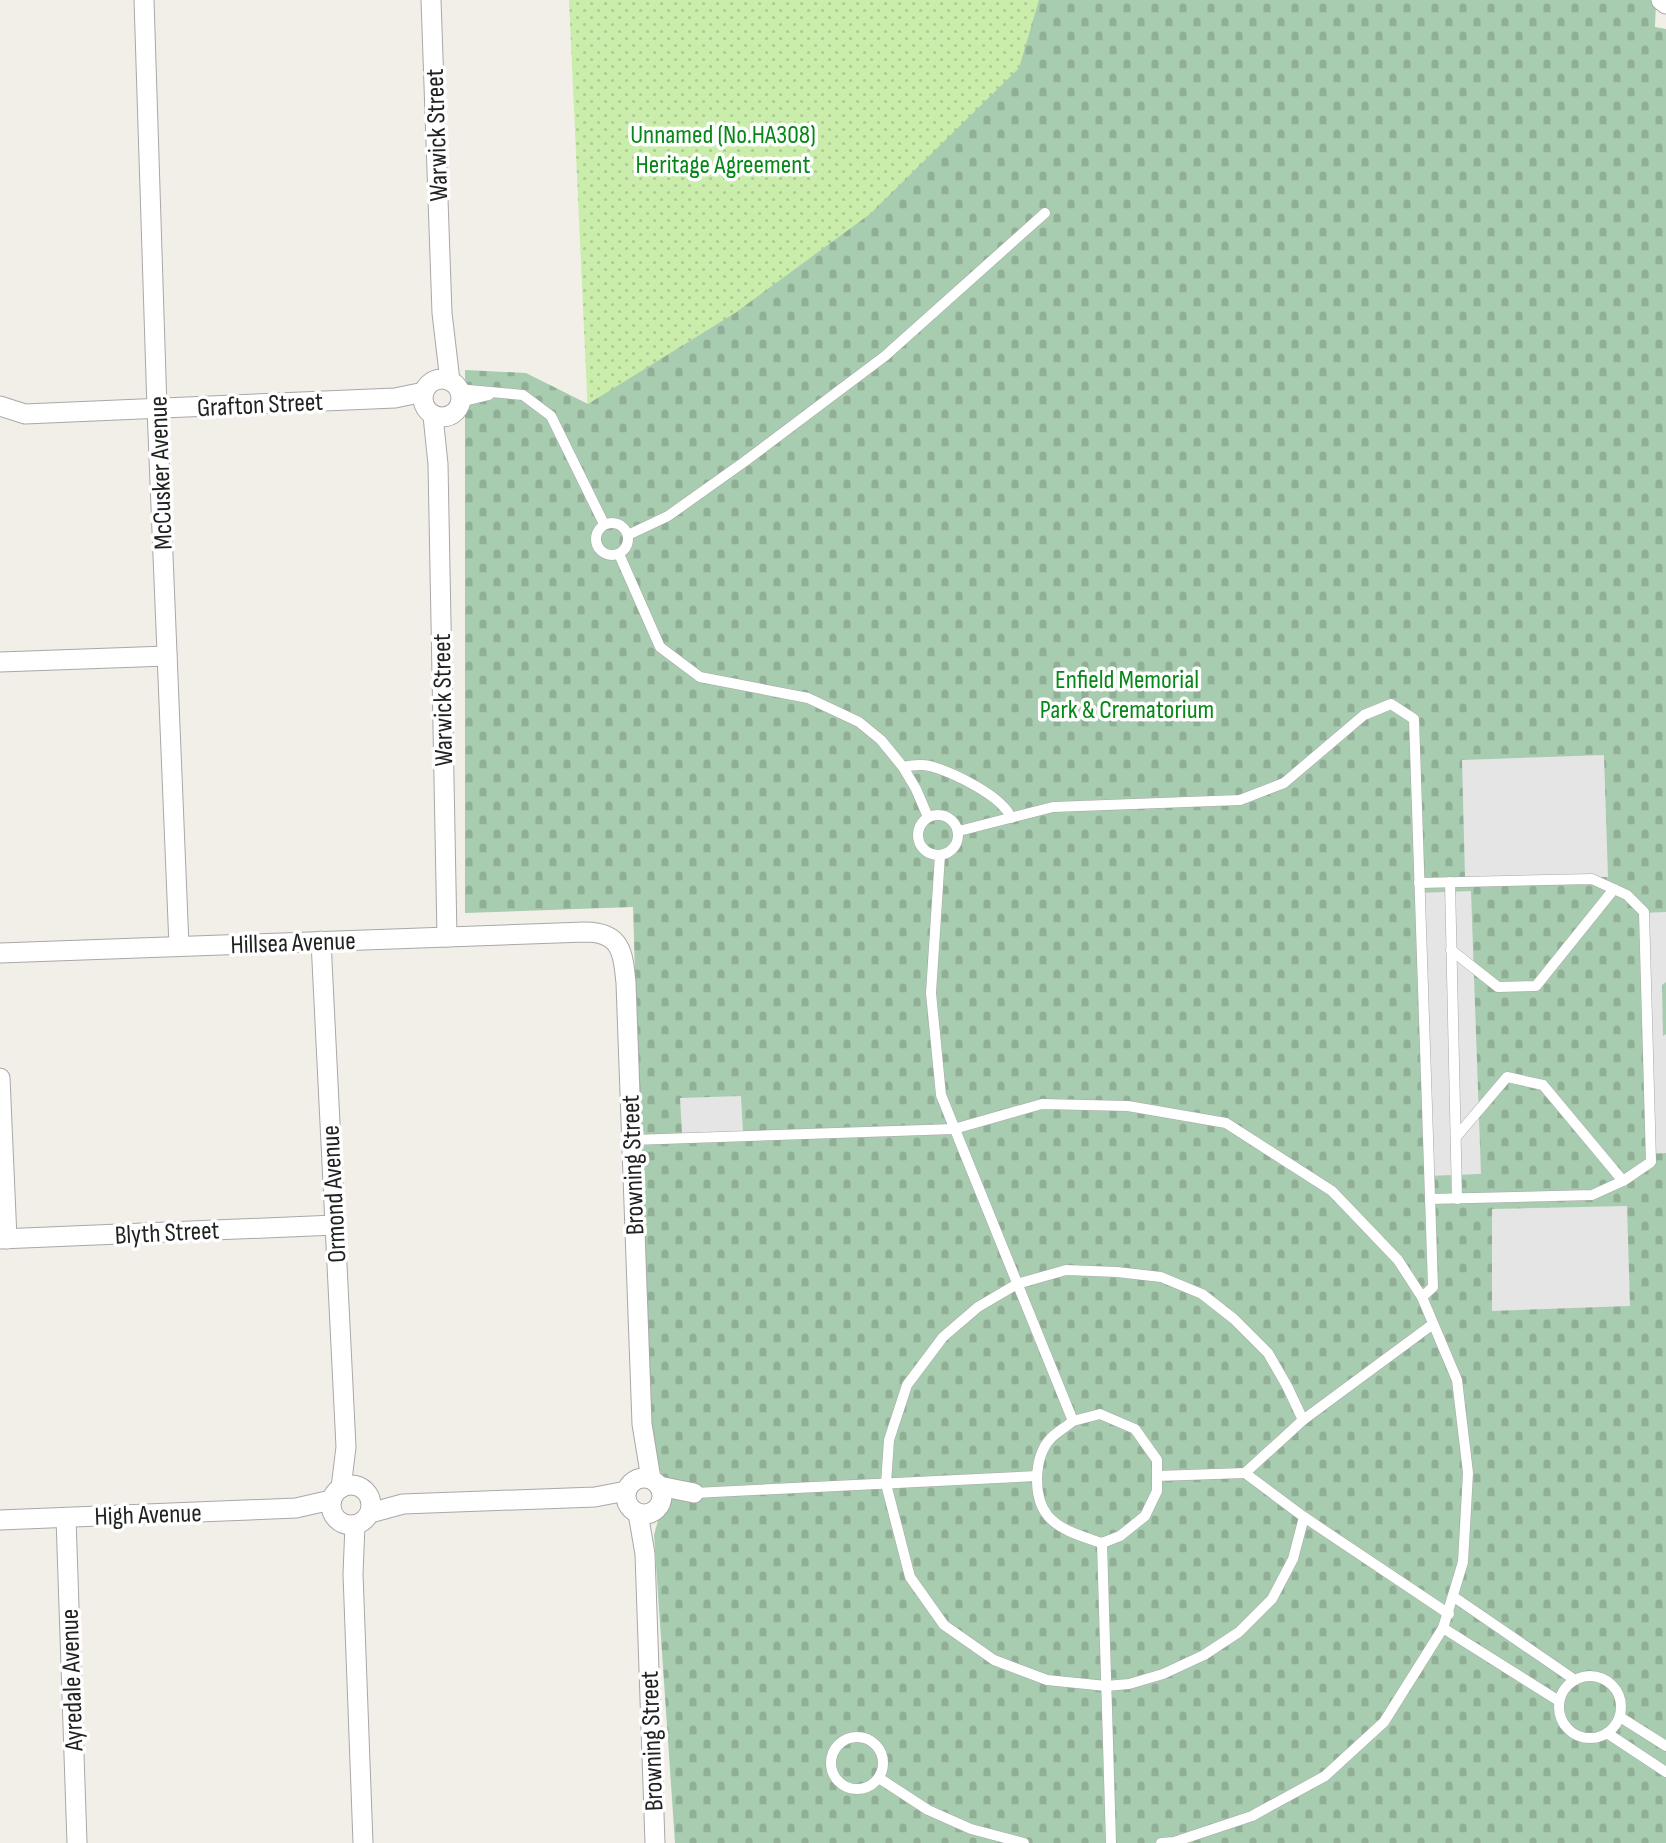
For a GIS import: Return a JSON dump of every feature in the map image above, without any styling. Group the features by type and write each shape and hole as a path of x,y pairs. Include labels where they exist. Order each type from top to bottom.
{"street":[{"name":"McCusker Avenue","path":"144,0 157,410 179,946"},
{"name":"Warwick Street","path":"431,0 442,313 442,398 438,464 447,937"},
{"path":"1661,0 1666,4"},
{"name":"Grafton Street","path":"0,406 24,414 442,398"},
{"path":"0,662 167,656"},
{"name":"Hillsea Avenue","path":"0,953 585,932"},
{"name":"Browning Street","path":"585,932 600,932 615,940 623,956 632,1140 655,1843"},
{"name":"Ormond Avenue","path":"321,942 353,1574 363,1843"},
{"path":"0,1078 4,1239"},
{"name":"Blyth Street","path":"4,1239 335,1225"},
{"name":"High Avenue","path":"0,1520 694,1493"},
{"name":"Ayredale Avenue","path":"66,1518 77,1843"}],"lane":[{"path":"628,535 679,508 885,356 1045,213"},
{"path":"442,398 493,394 523,395 551,416 604,524"},
{"path":"604,524 619,524 628,535 627,546 619,554 606,555 597,547 596,534 604,524"},
{"path":"619,554 660,647 700,677 808,698 859,722 881,740 903,767 928,817"},
{"path":"958,831 1053,807 1240,800 1284,783 1364,715 1391,704 1414,719 1433,1287 1422,1297"},
{"path":"903,767 920,765 940,769 1005,805 1011,818"},
{"path":"937,814 947,816 954,822 958,841 953,849 940,855 927,851 919,841 920,827 928,817 937,814"},
{"path":"940,855 931,993 941,1095 1073,1421"},
{"path":"1419,883 1592,879 1627,895 1644,912 1651,1162 1623,1181 1592,1195 1430,1199"},
{"path":"1450,882 1457,1199"},
{"path":"1451,950 1498,987 1536,986 1614,889"},
{"path":"1455,1137 1507,1077 1543,1085 1623,1181"},
{"path":"632,1140 954,1129 1042,1104 1128,1106 1226,1123 1332,1191 1398,1260 1422,1297 1457,1380 1468,1473 1463,1562 1449,1614 1384,1722 1325,1776 1252,1816 1174,1842 1161,1843"},
{"path":"1303,1420 1268,1353 1234,1318 1202,1294 1161,1277 1066,1270 1017,1284 978,1307 943,1337 906,1385 889,1440 886,1484 910,1577 944,1625 994,1660 1047,1680 1106,1686 1129,1684 1163,1674 1204,1655 1239,1632 1272,1599 1293,1559 1304,1517"},
{"path":"1245,1473 1303,1420 1433,1324"},
{"path":"1100,1415 1135,1429 1157,1460 1157,1491 1145,1516 1120,1536 1102,1543 1076,1534 1048,1515 1037,1488 1037,1476 1039,1460 1049,1440 1073,1421 1100,1415"},
{"path":"1157,1476 1245,1473 1304,1517 1449,1614"},
{"path":"694,1493 1037,1476"},
{"path":"1102,1543 1111,1843"},
{"path":"1454,1597 1575,1680"},
{"path":"1443,1628 1559,1701"},
{"path":"1591,1675 1613,1685 1621,1700 1620,1717 1607,1733 1590,1738 1573,1733 1562,1719 1559,1701 1568,1685 1591,1675"},
{"path":"1620,1717 1666,1746"},
{"path":"1607,1733 1666,1772"},
{"path":"854,1736 871,1740 882,1753 883,1770 879,1778 863,1789 844,1786 832,1771 831,1762 838,1745 854,1736"},
{"path":"879,1778 928,1810 960,1824 1024,1843"}],"green space":[{"name":"Unnamed (No.HA308) Heritage Agreement","path":"569,0 1052,0 1017,81 909,193 588,416"},
{"name":"Enfield Memorial Park & Crematorium","path":"1039,0 1656,0 1655,27 1666,29 1666,1843 675,1843 654,1535 667,1488 649,1443 633,907 465,913 465,370 526,373 588,404 735,313 870,214 1019,68"}],"shaded area":[{"path":"1604,755 1608,877 1465,878 1462,760"},
{"path":"1471,891 1481,1174 1427,1176 1417,893"},
{"path":"1666,912 1666,982 1662,985 1663,1036 1666,1034 1666,1153 1649,1154 1641,913"},
{"path":"741,1096 743,1132 682,1133 680,1098"},
{"path":"1627,1206 1630,1306 1492,1311 1492,1209"}]}
